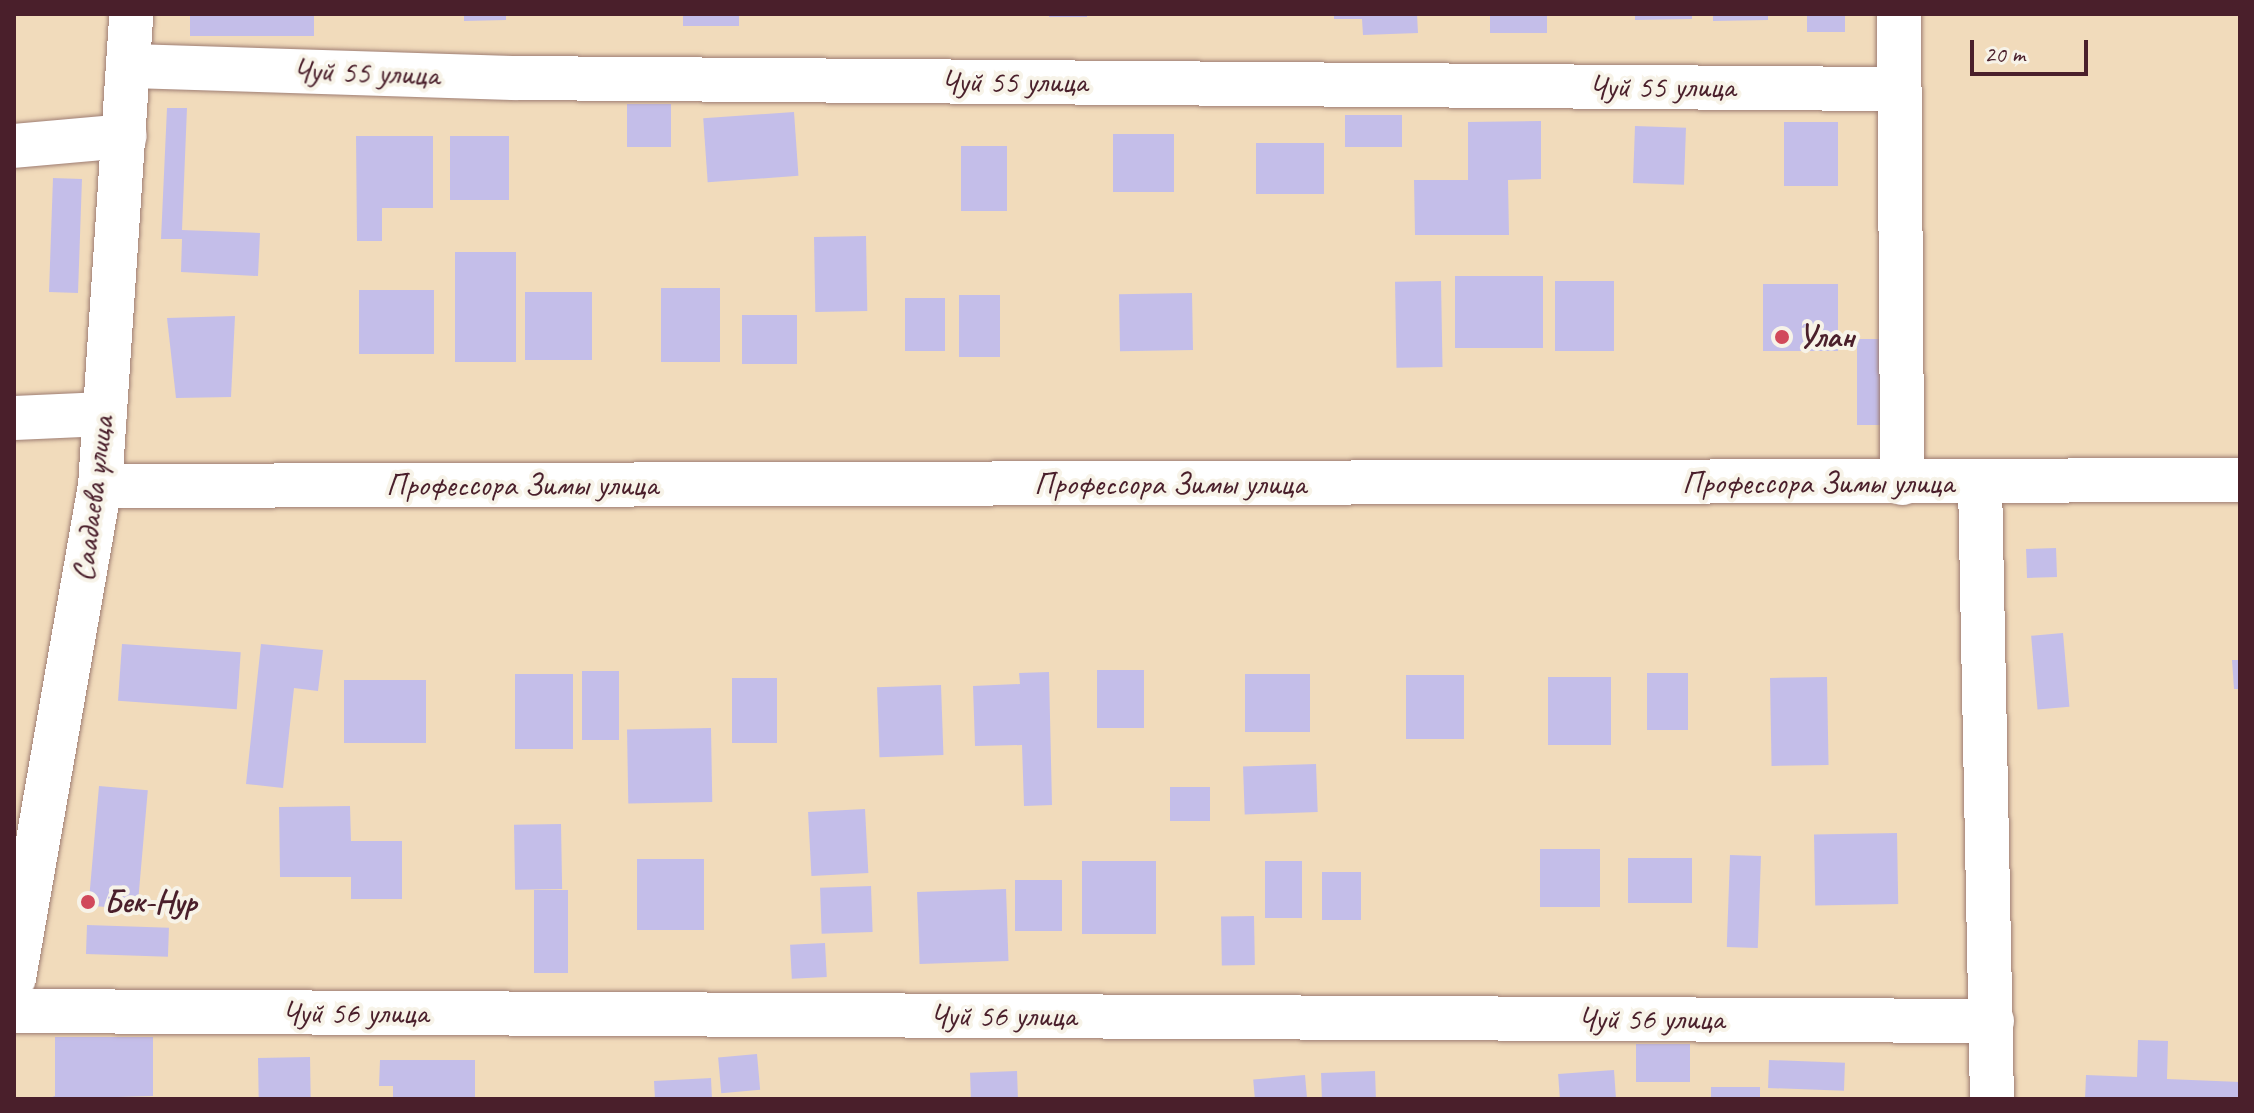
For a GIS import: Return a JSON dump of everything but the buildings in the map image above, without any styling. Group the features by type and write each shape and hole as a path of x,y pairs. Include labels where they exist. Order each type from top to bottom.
{"street":[{"name":"Саадаева улица","path":"14,978 100,486 130,66 131,14"},
{"path":"1899,14 1902,483"},
{"name":"Чуй 55 улица","path":"130,66 514,78 1898,89"},
{"path":"14,146 125,136"},
{"path":"14,418 105,414"},
{"name":"Профессора Зимы улица","path":"100,486 2240,480"},
{"path":"1980,482 1992,1099"},
{"name":"Чуй 56 улица","path":"14,1011 1992,1021"}],"place":[{"name":"Улан","path":"1782,337"},
{"name":"Бек-Нур","path":"88,902"}]}
